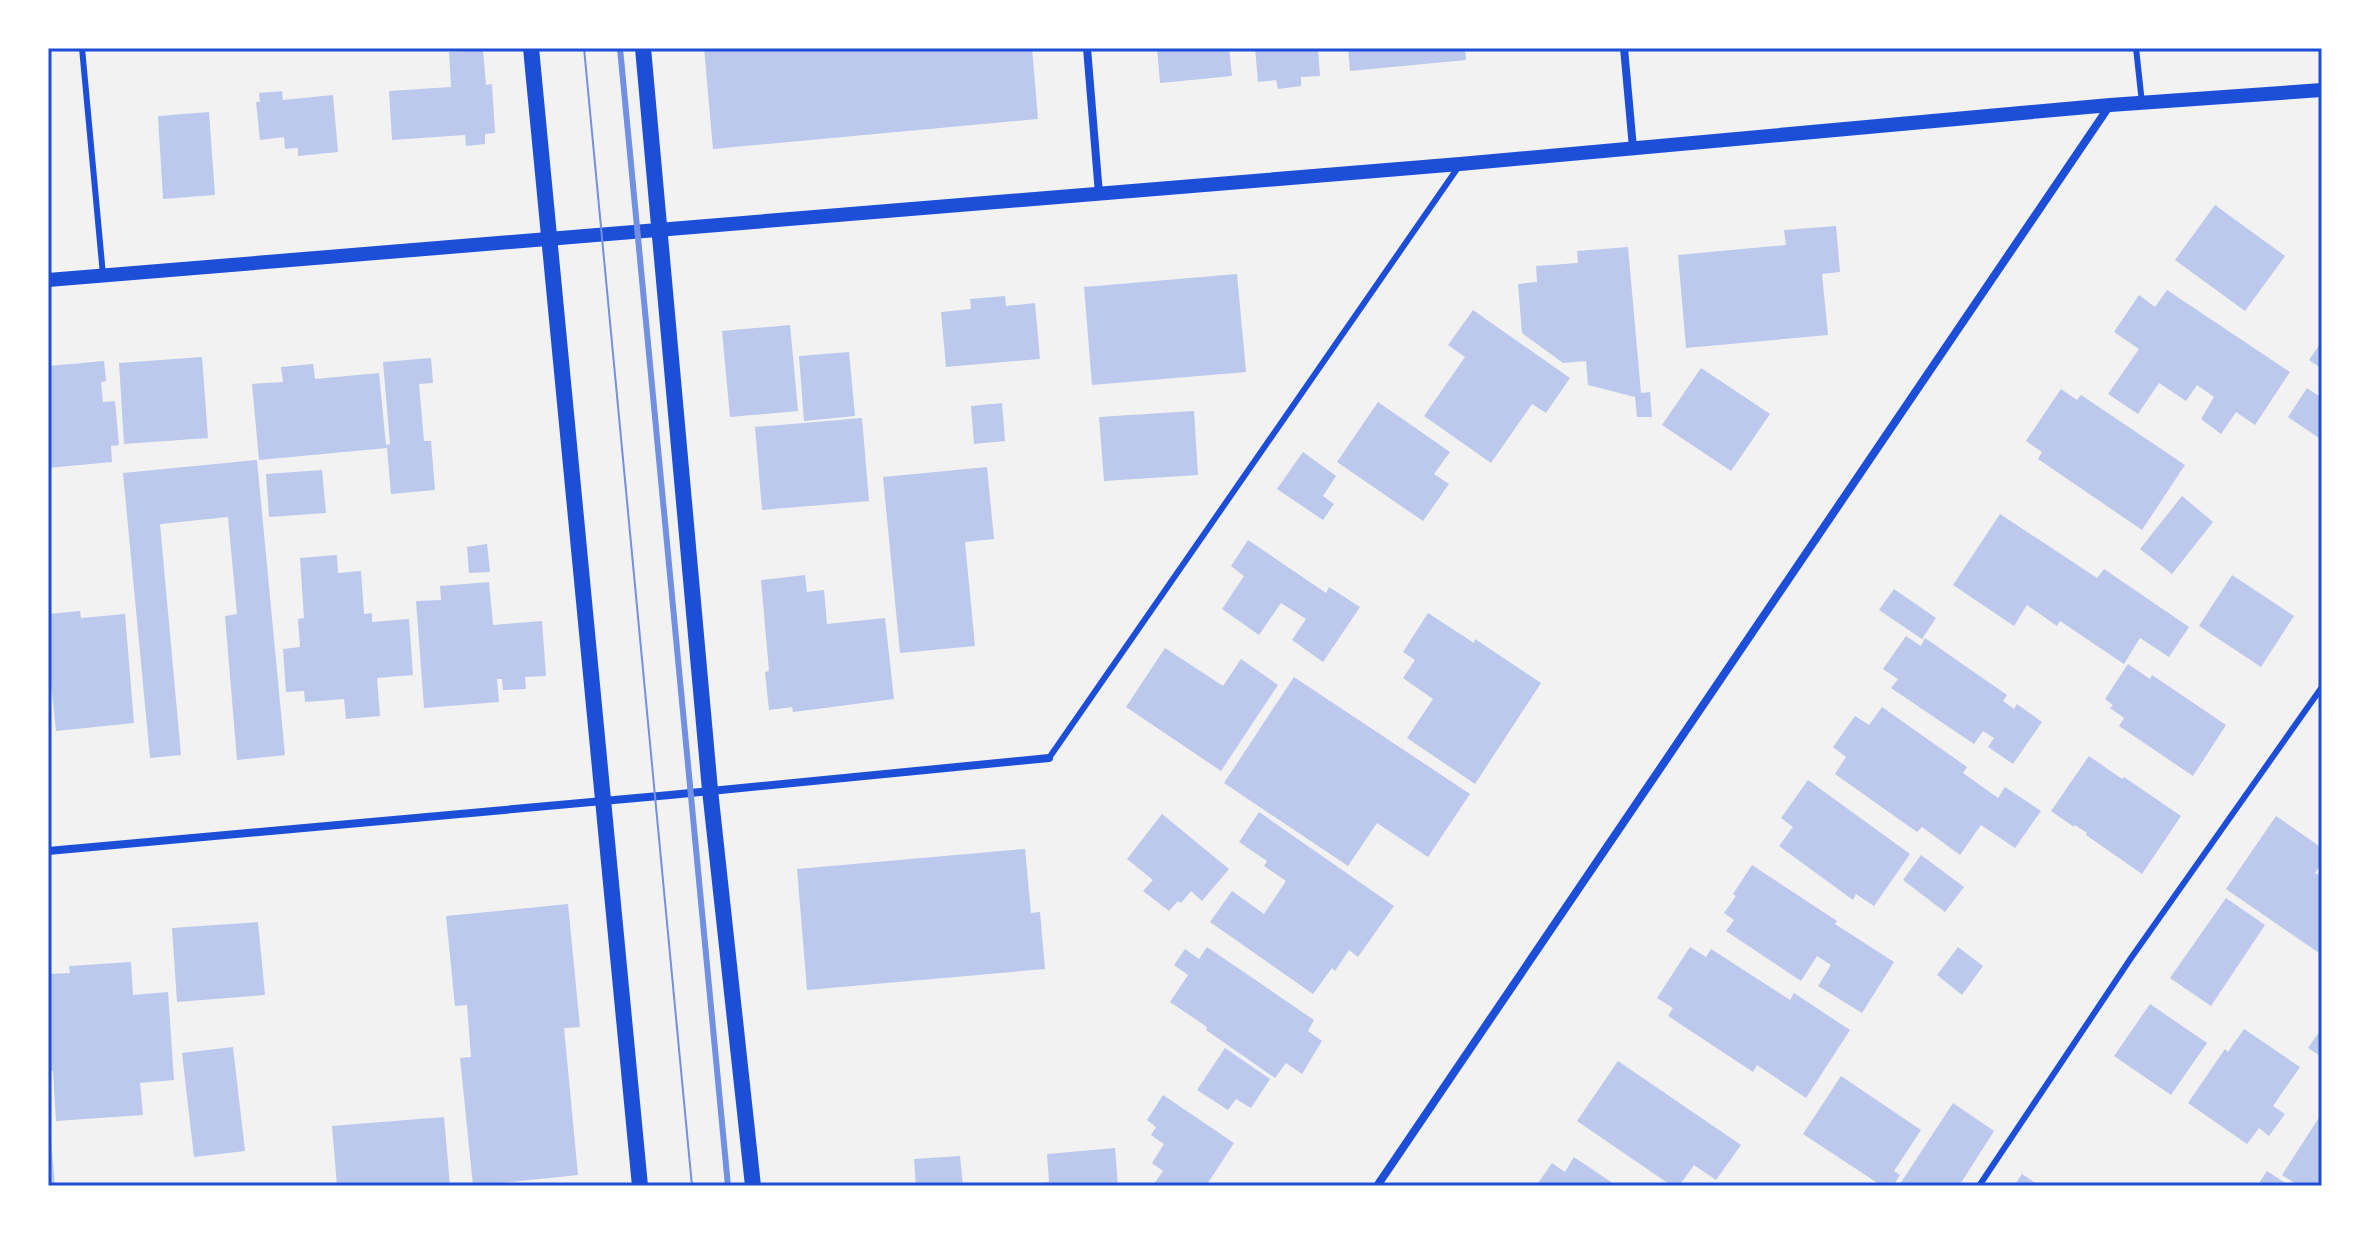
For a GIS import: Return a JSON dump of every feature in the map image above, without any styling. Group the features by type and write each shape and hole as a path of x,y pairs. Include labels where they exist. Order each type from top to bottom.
{"main road":[{"path":"531,48 640,1186"},
{"path":"643,48 710,790 753,1186"}],"street":[{"path":"1087,48 1099,194"},
{"path":"1624,48 1633,148"},
{"path":"48,280 1460,164 2110,105 2315,91 2322,103"},
{"path":"1377,1186 2110,105"},
{"path":"48,851 1049,758"}],"lane":[{"path":"82,48 103,276"},
{"path":"2136,48 2142,103"},
{"path":"1049,758 1460,164"},
{"path":"1979,1186 2131,958 2322,687"}],"building":[{"path":"704,48 1032,48 1038,119 713,149"},
{"path":"1157,48 1229,48 1232,76 1160,83"},
{"path":"1255,48 1318,48 1320,76 1301,77 1301,86 1278,89 1276,80 1258,82"},
{"path":"1348,48 1465,48 1466,60 1350,71"},
{"path":"483,50 486,85 492,84 495,133 485,134 485,144 466,146 465,135 392,140 389,91 451,87 449,52"},
{"path":"282,91 283,100 333,95 338,152 298,156 298,148 285,149 284,137 260,140 256,102 260,102 259,93"},
{"path":"209,112 215,195 163,199 158,116"},
{"path":"2215,205 2285,256 2245,311 2175,260"},
{"path":"1836,226 1840,272 1822,274 1828,335 1686,348 1678,255 1786,245 1784,230"},
{"path":"1628,247 1641,393 1650,392 1652,417 1637,417 1635,397 1588,385 1586,361 1563,363 1522,333 1518,284 1537,282 1536,266 1578,263 1577,251"},
{"path":"1237,274 1246,372 1092,385 1084,287"},
{"path":"2167,290 2290,372 2255,425 2236,412 2221,434 2201,419 2214,397 2197,385 2186,401 2159,383 2138,414 2108,394 2139,349 2114,332 2139,295 2155,307"},
{"path":"1005,296 1006,306 1035,303 1040,359 946,367 941,312 971,309 970,299"},
{"path":"1473,310 1570,378 1546,413 1532,404 1491,463 1424,416 1465,357 1448,345"},
{"path":"790,325 798,411 730,417 722,331"},
{"path":"2322,341 2322,369 2309,360"},
{"path":"849,352 855,416 804,421 799,356"},
{"path":"202,357 208,438 124,444 119,363"},
{"path":"431,358 433,383 419,384 424,441 431,441 435,490 391,494 387,448 259,460 252,384 283,382 281,367 313,364 315,379 379,373 386,445 390,444 383,362"},
{"path":"104,361 106,381 101,382 103,402 115,401 119,445 111,446 112,462 48,468 48,366"},
{"path":"1701,368 1770,414 1731,471 1662,425"},
{"path":"2307,388 2322,398 2322,440 2288,417"},
{"path":"2061,389 2077,400 2081,395 2185,465 2142,530 2038,459 2042,452 2026,441"},
{"path":"1378,402 1450,452 1434,474 1449,484 1423,521 1337,462"},
{"path":"1002,403 1005,441 974,444 971,406"},
{"path":"1194,411 1198,475 1104,481 1099,417"},
{"path":"862,418 869,501 762,510 755,427"},
{"path":"1303,452 1336,476 1323,496 1334,504 1323,520 1277,489"},
{"path":"257,460 285,755 237,760 225,616 237,614 228,517 160,524 181,755 150,758 123,473"},
{"path":"987,467 994,539 965,542 975,646 900,653 883,477"},
{"path":"322,470 326,513 269,517 266,474"},
{"path":"2182,496 2213,522 2172,574 2140,549"},
{"path":"2000,514 2097,578 2104,569 2189,627 2169,657 2140,638 2124,664 2060,621 2057,626 2027,605 2014,626 1953,585"},
{"path":"1248,540 1326,593 1329,587 1360,607 1323,662 1292,640 1306,619 1281,603 1259,635 1222,609 1244,576 1231,566"},
{"path":"487,544 490,572 469,573 467,547"},
{"path":"337,555 338,573 361,571 364,614 372,613 372,622 409,619 413,675 377,678 380,716 346,719 344,699 305,702 304,691 286,692 283,649 300,647 298,619 304,618 300,558"},
{"path":"805,575 807,592 824,590 827,624 885,618 894,699 793,712 792,707 769,710 761,580"},
{"path":"2232,575 2294,616 2261,667 2199,626"},
{"path":"489,582 493,625 542,621 546,676 525,677 526,689 503,690 502,679 497,679 499,702 424,708 416,601 441,600 440,586"},
{"path":"1894,589 1936,618 1922,639 1879,610"},
{"path":"80,611 81,618 125,614 134,723 56,731 48,653 48,614"},
{"path":"1428,613 1474,643 1475,639 1541,683 1475,784 1407,738 1433,699 1403,678 1415,660 1403,652"},
{"path":"1906,636 1921,646 1925,638 2007,695 2003,701 2014,709 2017,704 2042,722 2013,764 1988,747 1994,738 1983,731 1974,744 1891,688 1898,679 1883,669"},
{"path":"1165,648 1223,686 1241,659 1278,685 1221,771 1126,707"},
{"path":"2128,664 2150,679 2152,675 2226,725 2193,776 2119,726 2124,718 2110,708 2113,705 2105,699"},
{"path":"1294,677 1470,794 1428,857 1377,823 1348,866 1224,783"},
{"path":"1882,707 1967,767 1963,773 1998,798 2005,787 2041,811 2015,848 1981,825 1960,855 1922,827 1917,832 1835,774 1846,757 1833,747 1855,716 1869,725"},
{"path":"2089,756 2181,816 2142,874 2087,833 2051,811"},
{"path":"1808,780 1910,854 1874,906 1856,894 1853,900 1779,846 1793,827 1781,818"},
{"path":"1259,812 1394,906 1358,957 1349,950 1335,971 1332,968 1313,994 1210,922 1232,891 1264,914 1286,881 1264,866 1267,861 1239,842"},
{"path":"1162,814 1229,869 1202,901 1191,891 1169,911 1143,891 1153,880 1127,859"},
{"path":"2276,816 2322,848 2322,862 2315,873 2322,877 2322,955 2226,889"},
{"path":"1025,849 1031,913 1040,912 1045,969 807,990 797,869"},
{"path":"1921,855 1964,887 1945,912 1903,880"},
{"path":"1752,865 1894,962 1862,1013 1818,986 1831,965 1817,956 1801,981 1726,931 1734,920 1724,913"},
{"path":"2226,898 2265,925 2211,1006 2170,978"},
{"path":"568,904 580,1027 564,1028 578,1175 473,1186 460,1058 471,1057 467,1005 455,1006 446,916"},
{"path":"258,922 265,995 177,1002 172,928"},
{"path":"1207,947 1314,1020 1308,1031 1322,1041 1302,1074 1286,1063 1275,1078 1170,1002 1188,975 1174,965 1185,949 1199,959"},
{"path":"1690,947 1706,957 1711,949 1790,1000 1794,993 1850,1030 1806,1098 1757,1065 1753,1072 1668,1016 1673,1008 1657,998"},
{"path":"1958,947 1983,966 1962,995 1937,975"},
{"path":"131,962 133,995 168,992 174,1080 140,1083 143,1115 56,1121 53,1071 48,1070 48,974 70,973 69,966"},
{"path":"2150,1004 2207,1043 2171,1095 2114,1056"},
{"path":"2322,1028 2322,1057 2308,1048"},
{"path":"2244,1029 2300,1067 2273,1106 2285,1114 2269,1136 2259,1128 2247,1144 2188,1103 2225,1049 2228,1052"},
{"path":"233,1047 245,1151 194,1157 182,1053"},
{"path":"1225,1048 1270,1079 1251,1108 1236,1099 1228,1110 1197,1090"},
{"path":"1618,1061 1741,1145 1716,1180 1694,1165 1679,1186 1672,1186 1577,1121"},
{"path":"1841,1076 1921,1130 1894,1171 1900,1175 1893,1186 1882,1186 1803,1134"},
{"path":"1163,1095 1234,1143 1206,1186 1154,1184 1163,1171 1152,1163 1164,1144 1151,1135 1156,1127 1147,1120"},
{"path":"1953,1103 1994,1131 1959,1186 1903,1186 1900,1184"},
{"path":"2322,1113 2322,1186 2299,1186 2282,1175"},
{"path":"444,1117 450,1186 337,1186 332,1126"},
{"path":"50,1129 55,1186 48,1186"},
{"path":"1115,1148 1118,1186 1039,1186 1039,1183 1049,1182 1047,1154"},
{"path":"960,1156 963,1186 916,1186 914,1159"},
{"path":"1574,1157 1617,1186 1536,1186 1552,1163 1565,1172"},
{"path":"2267,1171 2290,1186 2257,1186"},
{"path":"2022,1174 2040,1186 2014,1186"}],"tram line":[{"path":"584,48 692,1186"}],"railway":[{"path":"620,48 728,1186"}]}
